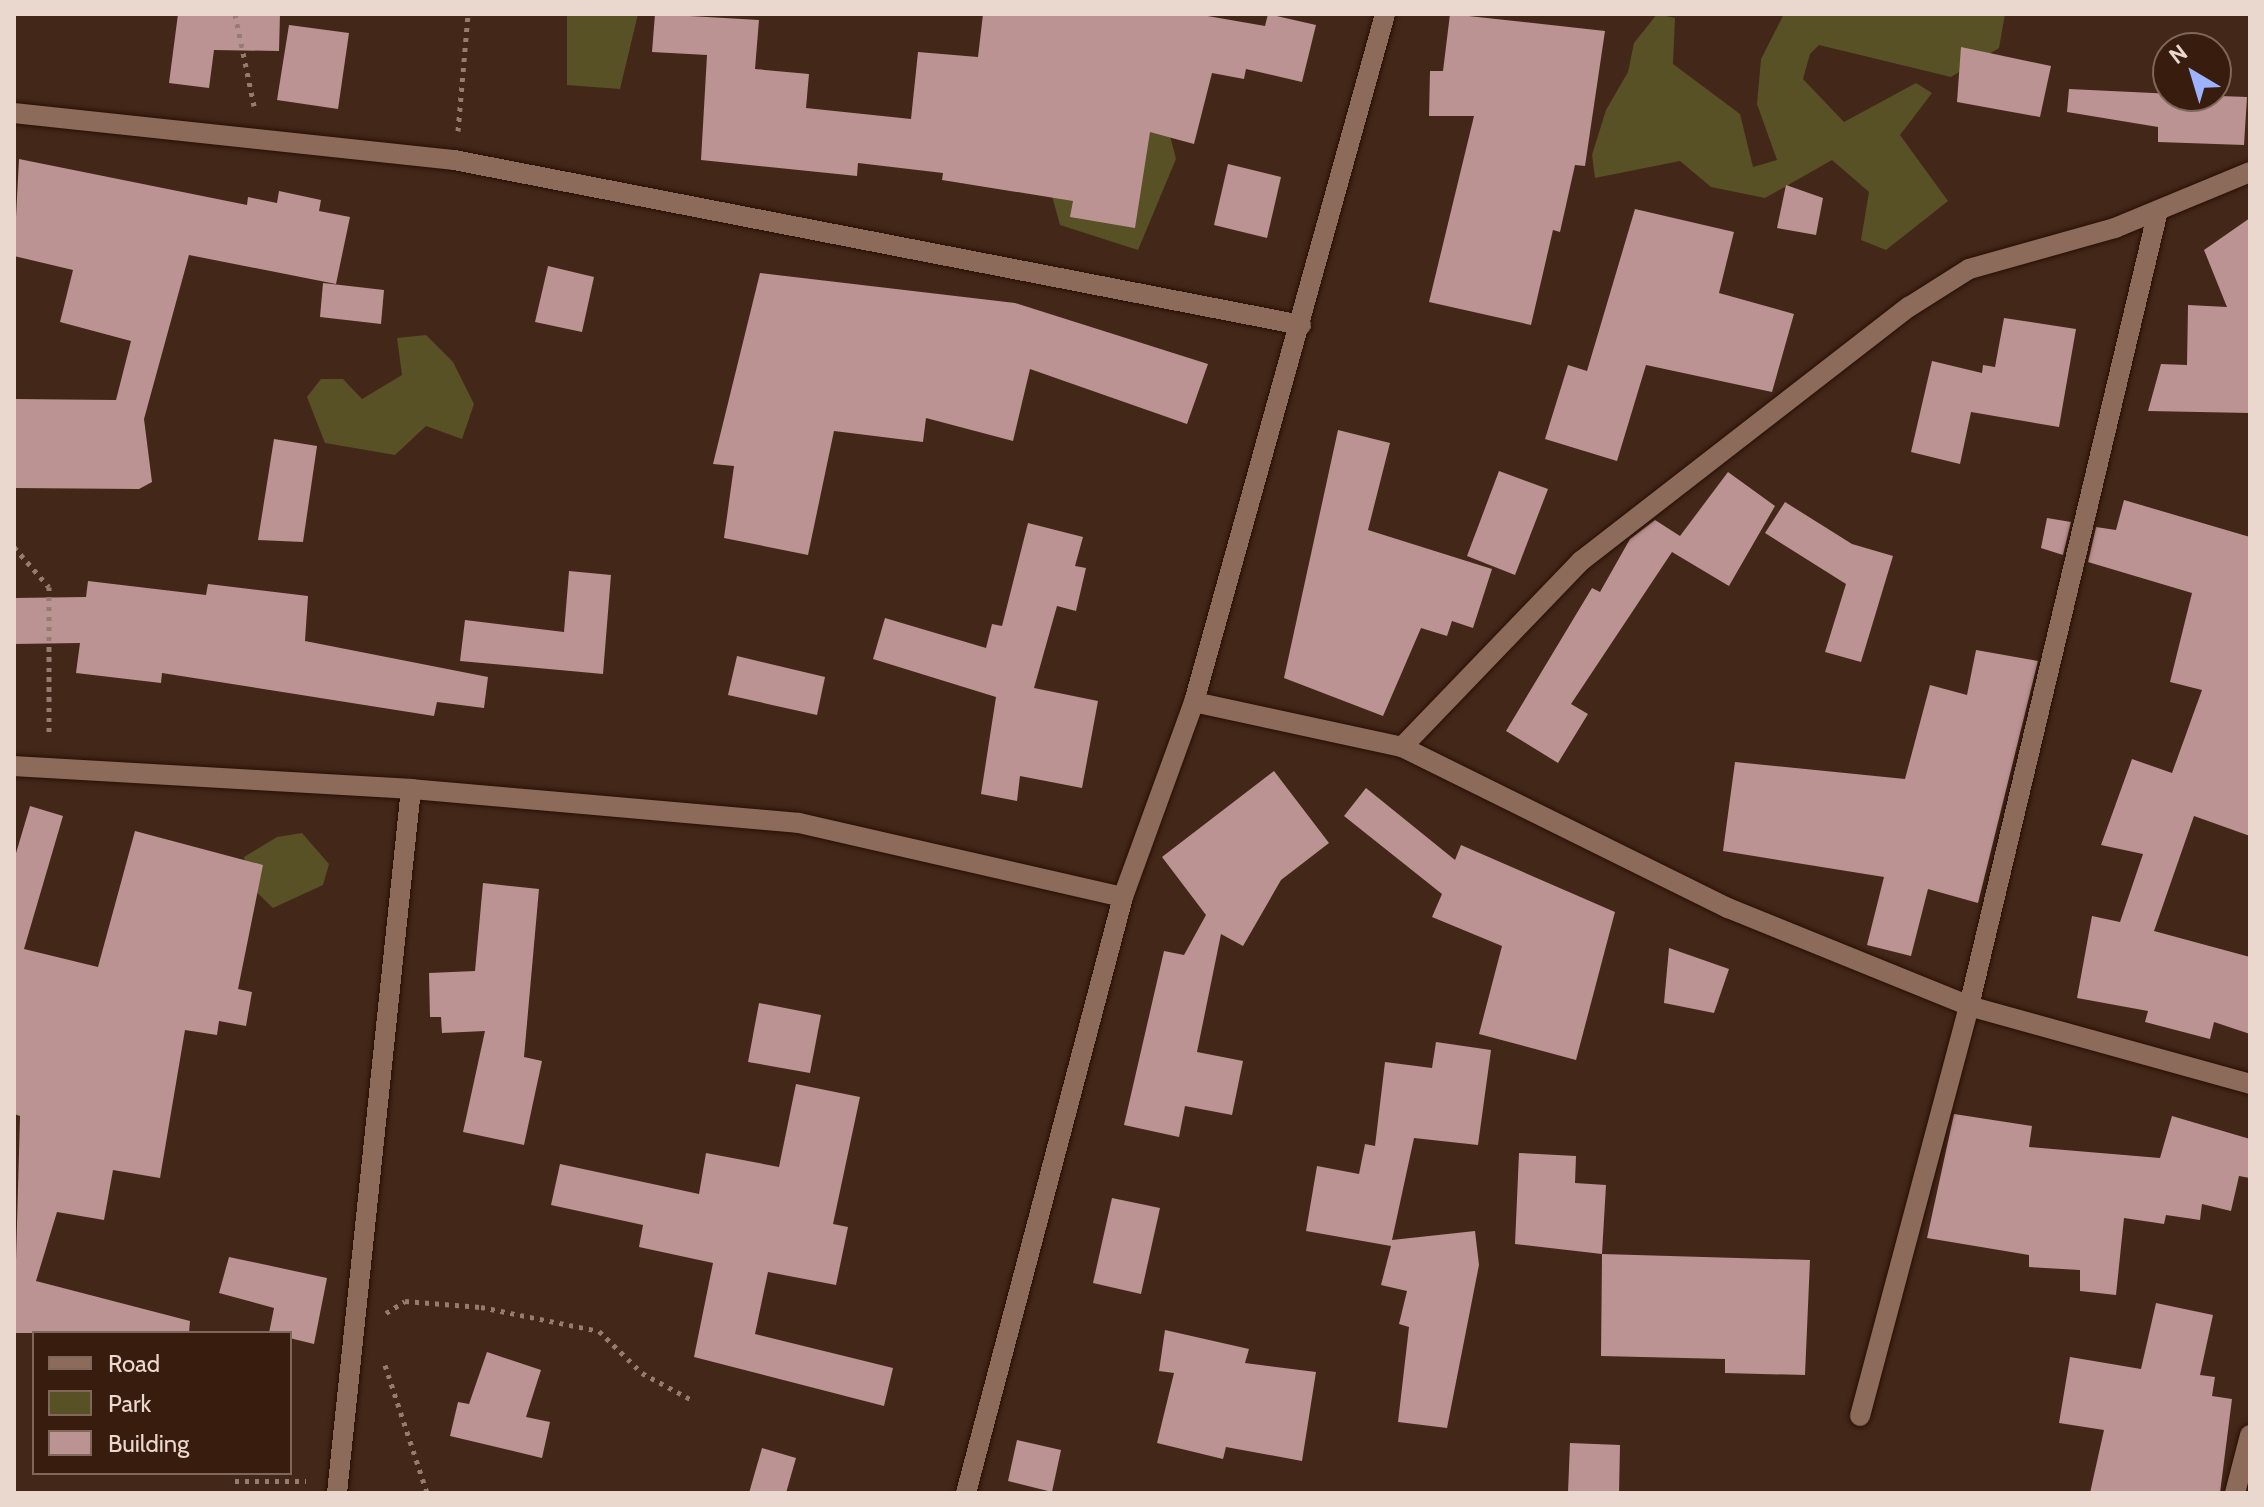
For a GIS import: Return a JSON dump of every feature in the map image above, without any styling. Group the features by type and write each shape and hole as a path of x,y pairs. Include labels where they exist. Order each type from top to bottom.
{"street":[{"path":"966,1493 1123,897 1194,702 1385,14"},
{"path":"14,113 454,160 1301,325"},
{"path":"1402,747 1581,561 1909,307 1969,269 2158,211 2250,172"},
{"path":"1860,1416 1969,1006 2158,211"},
{"path":"1194,702 1402,747 1728,908 1969,1006 2250,1084"},
{"path":"14,766 411,789 799,823 1123,897"},
{"path":"337,1493 411,789"},
{"path":"2235,1493 2250,1435"}],"path":[{"path":"235,14 260,138"},
{"path":"454,160 469,69 468,14"},
{"path":"14,547 49,587 49,770"},
{"path":"371,1323 405,1301 481,1307 599,1331 642,1373 690,1399"},
{"path":"380,1352 427,1493"}],"green space":[{"path":"567,14 638,14 620,89 567,85"},
{"path":"1657,14 1675,18 1673,64 1740,114 1753,167 1777,160 1757,104 1761,59 1784,14 2005,14 1999,48 1951,77 1819,45 1810,54 1803,79 1844,122 1916,83 1932,93 1900,135 1948,201 1886,250 1861,240 1869,192 1832,160 1765,198 1711,187 1680,161 1595,178 1592,155 1606,110 1628,72 1634,43"},
{"path":"1164,112 1176,159 1138,250 1060,225 1041,156"},
{"path":"426,335 453,362 474,404 462,439 426,426 395,455 325,443 307,397 321,379 343,379 362,399 402,375 397,338"},
{"path":"302,833 329,864 323,885 273,908 247,883 244,857 277,837"}],"building":[{"path":"178,14 280,14 279,51 214,50 209,88 169,83"},
{"path":"655,14 759,20 755,69 809,74 806,108 911,119 918,52 978,57 983,14 1196,14 1265,26 1268,14 1316,25 1302,82 1246,69 1244,79 1212,73 1194,144 1150,132 1135,228 1070,217 1073,201 942,180 943,173 858,163 857,176 701,160 707,55 652,52"},
{"path":"1450,14 1605,31 1585,166 1575,165 1560,232 1553,230 1531,325 1429,302 1474,116 1429,116 1430,71 1443,71"},
{"path":"289,25 349,33 338,109 277,100"},
{"path":"1961,47 2051,66 2040,117 1957,102"},
{"path":"2069,89 2152,93 2152,112 2232,112 2232,96 2247,97 2244,145 2158,142 2158,127 2067,112"},
{"path":"19,159 247,205 248,197 277,203 279,191 321,200 319,211 350,217 336,284 189,255 144,419 152,482 139,489 14,488 14,399 116,400 131,341 60,322 73,270 14,256"},
{"path":"1228,164 1281,177 1267,238 1214,225"},
{"path":"1786,185 1823,198 1816,235 1777,228"},
{"path":"1635,209 1734,232 1719,293 1794,314 1772,392 1646,365 1617,461 1545,439 1568,365 1587,371"},
{"path":"2250,218 2250,413 2148,411 2161,364 2187,365 2188,305 2227,307 2204,250"},
{"path":"548,266 594,277 582,332 535,322"},
{"path":"760,273 1015,303 1208,364 1187,424 1030,369 1013,441 926,418 923,442 834,431 808,555 724,538 734,466 713,464"},
{"path":"323,283 384,290 381,324 320,317"},
{"path":"2004,318 2076,329 2059,427 1971,412 1960,464 1911,452 1932,361 1982,373 1983,365 1995,367"},
{"path":"1338,430 1390,443 1368,530 1492,569 1473,628 1452,621 1447,636 1421,628 1383,716 1284,678"},
{"path":"274,439 317,446 303,542 258,540"},
{"path":"1499,471 1548,489 1515,575 1467,556"},
{"path":"1728,472 1775,506 1729,586 1672,552 1571,704 1588,714 1558,763 1506,731 1592,588 1600,592 1630,539 1655,520 1680,536"},
{"path":"2124,500 2250,537 2250,836 2194,816 2154,931 2250,957 2250,1034 2214,1022 2210,1039 2145,1022 2148,1011 2077,998 2092,916 2120,922 2143,854 2101,845 2132,759 2172,773 2202,690 2170,682 2192,593 2088,562 2096,527 2116,530"},
{"path":"1785,502 1852,544 1893,556 1861,662 1825,652 1846,584 1765,533"},
{"path":"2047,518 2071,522 2063,555 2041,548"},
{"path":"1028,523 1083,537 1075,566 1086,568 1076,611 1057,606 1034,688 1098,701 1082,788 1020,776 1017,801 981,794 996,697 873,659 885,618 986,648 992,624 1002,626"},
{"path":"569,571 611,575 603,674 460,661 465,620 564,632"},
{"path":"88,581 206,595 208,584 308,596 305,641 488,677 484,708 437,702 434,716 162,673 161,683 76,673 80,643 14,644 14,598 86,597"},
{"path":"1976,650 2038,661 1978,903 1928,889 1911,956 1867,945 1884,877 1723,851 1735,762 1905,779 1930,685 1967,695"},
{"path":"737,656 825,677 817,715 728,695"},
{"path":"1274,771 1329,843 1281,880 1243,946 1221,934 1197,1052 1243,1061 1232,1115 1185,1106 1179,1137 1124,1125 1164,951 1184,955 1206,915 1162,857"},
{"path":"1366,788 1455,860 1461,845 1615,912 1576,1060 1479,1034 1502,946 1432,917 1442,894 1344,816"},
{"path":"30,806 63,816 24,949 98,967 135,831 263,865 238,989 252,992 246,1026 219,1021 217,1035 185,1030 160,1178 113,1170 104,1220 57,1212 36,1281 190,1321 189,1331 14,1333 20,1116 14,1114 14,860"},
{"path":"483,883 539,889 524,1057 542,1061 524,1145 463,1132 485,1031 442,1033 441,1017 430,1017 429,973 475,971"},
{"path":"1669,948 1729,969 1714,1013 1664,1003"},
{"path":"759,1003 821,1015 810,1073 748,1062"},
{"path":"1436,1042 1491,1050 1478,1145 1414,1138 1392,1240 1475,1231 1479,1265 1447,1428 1398,1422 1409,1327 1399,1324 1407,1291 1381,1285 1391,1246 1306,1231 1317,1166 1359,1174 1365,1144 1375,1146 1385,1062 1432,1068"},
{"path":"796,1084 860,1097 833,1224 848,1227 836,1285 768,1272 755,1334 893,1368 884,1406 694,1357 713,1263 639,1247 643,1225 551,1205 560,1164 699,1194 706,1153 779,1167"},
{"path":"1954,1114 2032,1126 2029,1147 2160,1158 2172,1116 2250,1139 2250,1178 2239,1176 2231,1211 2202,1204 2200,1220 2166,1215 2164,1224 2124,1218 2116,1295 2080,1291 2080,1270 2029,1267 2029,1255 1927,1238"},
{"path":"1519,1153 1576,1156 1575,1183 1606,1185 1602,1254 1515,1244"},
{"path":"1112,1198 1160,1208 1141,1294 1093,1283"},
{"path":"1602,1254 1810,1260 1805,1375 1725,1373 1725,1359 1601,1356"},
{"path":"229,1257 327,1278 314,1344 292,1339 292,1331 269,1331 274,1308 219,1293"},
{"path":"2156,1303 2213,1315 2200,1375 2215,1377 2212,1396 2232,1399 2220,1493 2090,1493 2104,1430 2059,1423 2070,1357 2141,1369"},
{"path":"1165,1330 1249,1349 1245,1363 1316,1372 1302,1461 1226,1447 1223,1459 1157,1443 1174,1373 1159,1371"},
{"path":"487,1352 541,1370 526,1417 550,1422 542,1458 450,1436 458,1402 469,1404"},
{"path":"1017,1440 1061,1450 1052,1492 1008,1481"},
{"path":"1570,1443 1620,1445 1619,1493 1568,1493"},
{"path":"762,1448 796,1458 786,1493 749,1493"}]}
